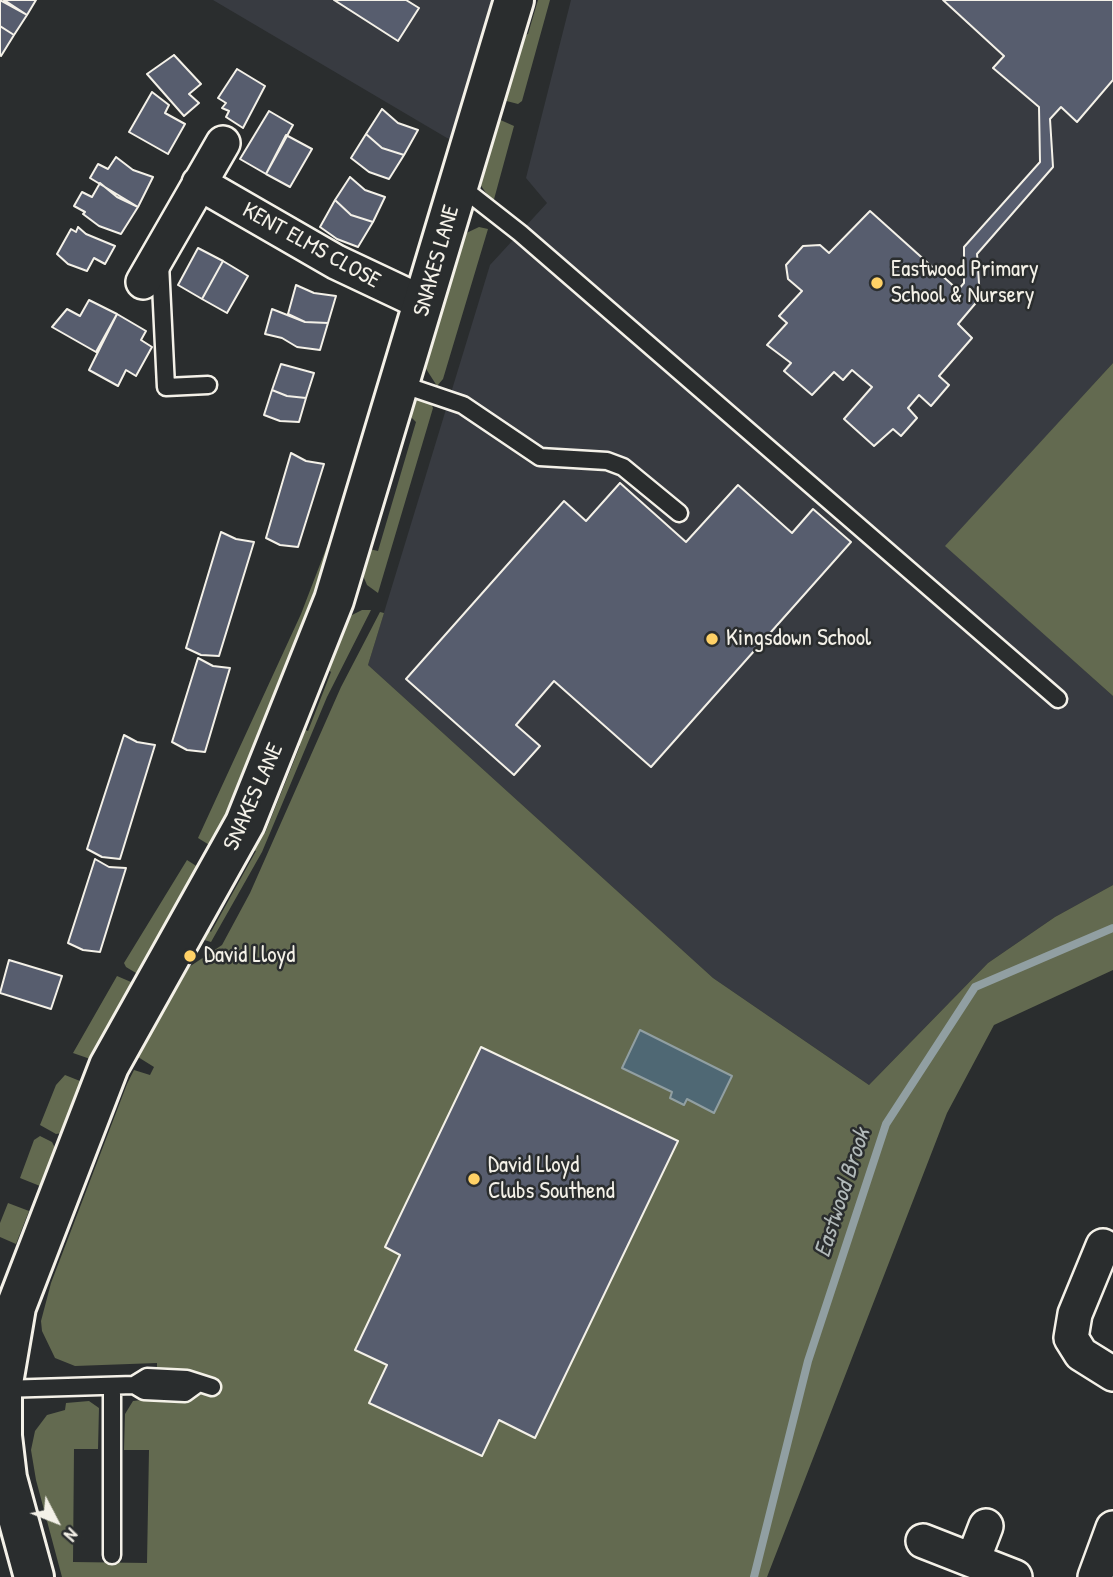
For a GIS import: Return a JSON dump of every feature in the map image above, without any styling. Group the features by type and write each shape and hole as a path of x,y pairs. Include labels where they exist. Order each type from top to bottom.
{"street":[{"name":"SNAKES LANE","path":"34,1577 3,1477 2,1389 8,1306 109,1066 151,987 221,869 271,763 334,600 425,304 514,0"},
{"path":"143,282 223,142"},
{"name":"KENT ELMS CLOSE","path":"199,183 336,262 425,304"},
{"path":"1103,1264 1075,1314 1071,1338 1081,1354 1113,1374"},
{"path":"972,1560 986,1527"},
{"path":"1095,1577 1113,1528"},
{"path":"923,1541 1015,1577"}],"lane":[{"path":"459,185 531,242 1058,699"},
{"path":"159,253 166,387 208,385"},
{"path":"401,384 463,405 540,457 607,461 623,467 679,513"},
{"path":"2,1389 134,1385 147,1377 187,1379 204,1386"},
{"path":"112,1386 112,1555"}],"shaded area":[{"path":"213,0 514,0 471,145 447,138"},
{"name":"Kingsdown School","path":"571,0 1113,0 1113,363 946,546 1113,696 1113,885 1055,917 988,963 869,1085 713,978 368,665 490,265 547,203 526,178"}],"green space":[{"path":"538,0 550,0 522,101 518,104 499,99 518,38 528,34"},
{"path":"496,118 514,126 493,203 477,180"},
{"path":"479,227 488,229 443,379 437,386 421,361 460,236"},
{"path":"1113,363 1113,696 945,546"},
{"path":"413,400 430,401 433,408 378,593 367,585 364,578 365,548 378,551 416,422 409,415"},
{"path":"356,456 360,457 327,572 230,816 211,846 198,838 301,614 339,515"},
{"path":"362,610 371,610 327,697 262,852 211,942 201,939 205,928 211,932 256,851 247,847 255,830 265,833 300,746 292,743 298,727 308,731 331,672 322,664 342,620"},
{"name":"David Lloyd Clubs Southend","path":"380,612 384,613 368,665 713,978 869,1085 988,963 1055,917 1113,885 1113,970 994,1025 947,1113 767,1577 62,1577 36,1480 31,1450 35,1431 47,1415 65,1410 66,1403 89,1401 99,1408 98,1449 74,1449 73,1562 147,1563 149,1450 124,1450 125,1414 133,1401 157,1398 157,1363 75,1366 55,1358 42,1331 41,1321 51,1283 127,1084 134,1070 150,1075 154,1067 138,1057 189,967 222,945 250,893 341,687"},
{"path":"187,860 201,869 140,974 136,973 124,963"},
{"path":"117,976 131,982 131,990 93,1060 73,1053"},
{"path":"65,1075 80,1081 81,1086 62,1133 56,1134 40,1125 56,1085"},
{"path":"40,1136 52,1142 55,1148 40,1186 20,1178 34,1140"},
{"path":"8,1203 29,1211 16,1244 0,1237 0,1223"}],"water":[{"path":"640,1030 732,1076 714,1113 687,1099 684,1105 670,1098 672,1092 622,1068"}],"building":[{"path":"0,0 27,15 14,35 0,26"},
{"path":"4,0 36,0 27,15"},
{"path":"334,0 406,0 419,8 398,41"},
{"path":"943,0 1113,0 1113,80 1077,122 1061,107 1050,119 1053,167 977,254 980,298 958,324 972,338 939,376 949,385 931,406 919,395 908,408 917,418 901,436 893,429 874,446 844,419 872,387 852,370 843,380 834,372 812,395 784,371 791,363 767,345 787,323 779,316 802,291 788,279 786,265 803,246 820,245 829,253 870,211 958,290 964,283 964,247 1040,162 1039,107 993,68 1004,56"},
{"path":"0,26 14,35 1,56 0,55"},
{"path":"174,55 201,84 189,94 199,103 184,116 147,74"},
{"path":"237,69 265,86 243,128 226,117 229,111 222,108 226,103 218,98"},
{"path":"152,92 169,105 165,113 185,124 168,154 129,132"},
{"path":"382,109 398,123 418,130 404,155 382,148 366,134"},
{"path":"269,111 293,125 266,174 240,159"},
{"path":"366,134 382,148 404,155 389,179 369,172 351,158"},
{"path":"286,135 312,149 290,187 266,174"},
{"path":"116,157 133,170 153,177 138,207 90,178 98,164 108,169"},
{"path":"350,177 365,190 385,197 373,222 351,215 335,200"},
{"path":"100,183 117,197 138,207 121,234 99,226 83,214 85,212 74,206 82,192 92,197"},
{"path":"335,200 351,215 373,222 358,247 337,239 320,227"},
{"path":"78,227 86,234 115,246 105,264 94,258 87,271 68,264 57,254 71,229 76,232"},
{"path":"198,248 223,261 202,299 178,285"},
{"path":"223,261 248,276 227,313 202,299"},
{"path":"296,285 314,293 336,296 328,323 305,322 288,314"},
{"path":"89,300 117,314 96,352 52,327 67,309 80,316"},
{"path":"272,309 305,322 328,323 320,350 297,347 282,338 265,334"},
{"path":"117,314 146,331 141,340 152,347 136,376 126,370 118,386 89,370"},
{"path":"281,364 314,373 306,398 287,396 272,390"},
{"path":"272,390 287,396 306,398 299,422 280,421 264,415"},
{"path":"291,453 306,461 324,464 298,547 280,545 266,538"},
{"path":"620,483 686,542 738,485 792,533 813,509 851,542 651,767 554,681 516,725 540,746 514,775 406,679 564,501 586,521"},
{"path":"221,532 236,539 254,542 219,656 201,655 186,648"},
{"path":"198,658 213,666 230,668 205,752 187,750 172,742"},
{"path":"124,735 137,742 155,745 120,859 102,857 87,849"},
{"path":"95,859 109,867 126,868 100,952 83,950 68,943"},
{"path":"9,960 62,976 51,1009 0,993"},
{"path":"481,1047 678,1141 535,1438 499,1420 482,1456 369,1403 387,1365 355,1350 400,1255 385,1247"}],"waterway":[{"name":"Eastwood Brook","path":"754,1577 808,1361 886,1124 975,987 1113,928"}],"place":[{"name":"Eastwood Primary School & Nursery","path":"877,283"},
{"name":"Kingsdown School","path":"712,639"},
{"name":"David Lloyd","path":"190,956"},
{"name":"David Lloyd Clubs Southend","path":"474,1179"}]}
